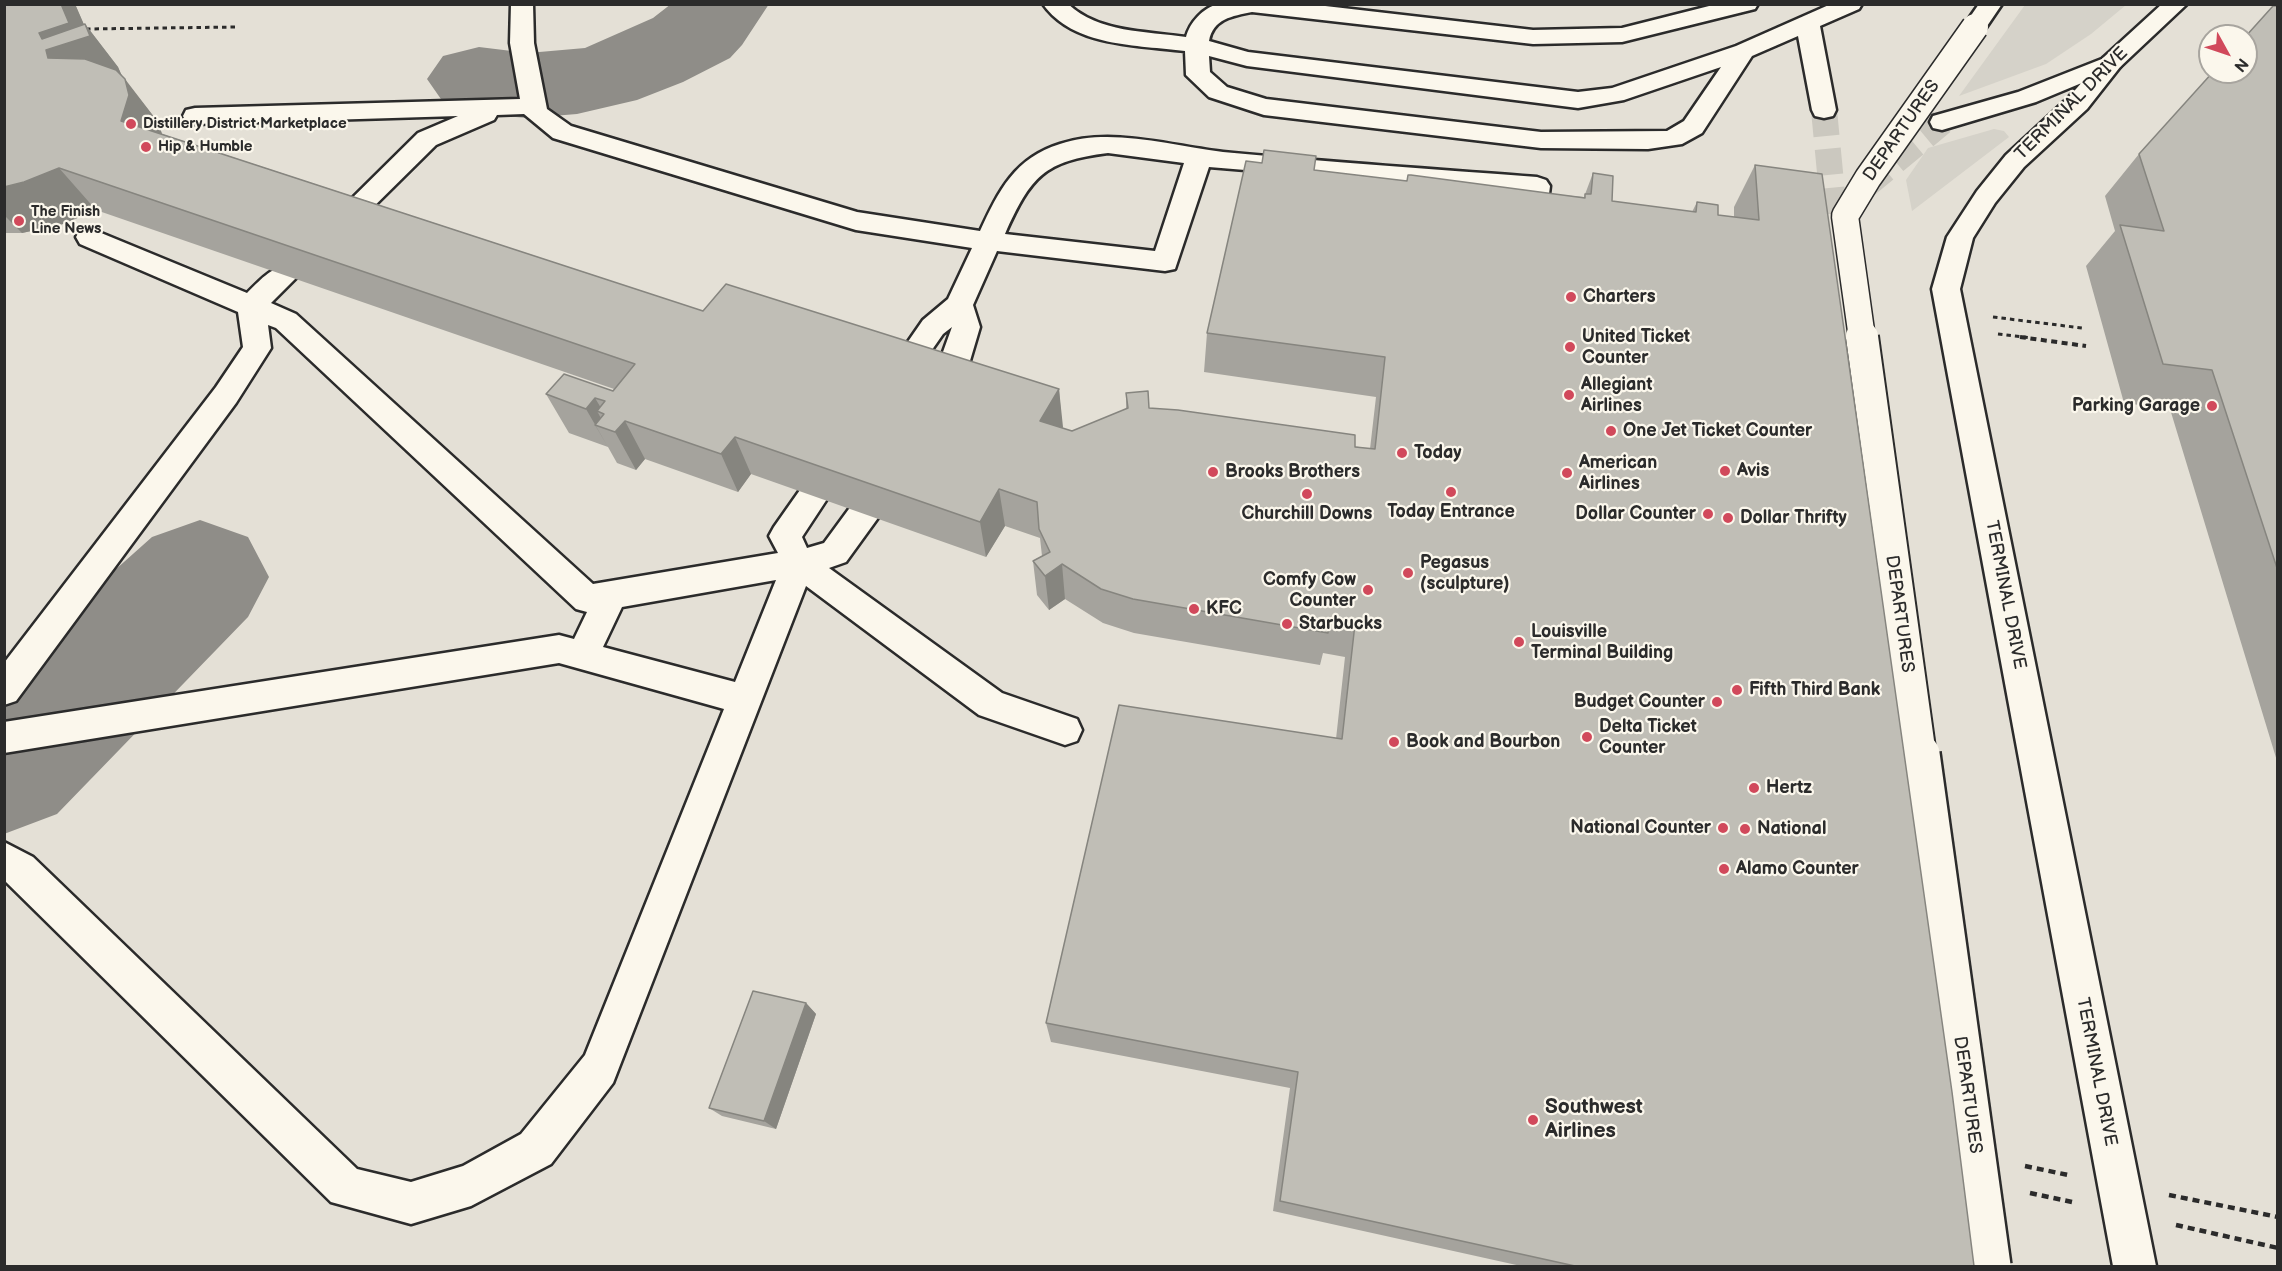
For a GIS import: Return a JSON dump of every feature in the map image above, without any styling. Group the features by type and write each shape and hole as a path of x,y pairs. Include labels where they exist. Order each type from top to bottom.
{"main road":[{"path":"522,4 522,43 535,112 562,132 844,218 988,241 1165,262 1199,156"},
{"path":"1054,4 1072,21 1102,33 1196,45 1246,59 1578,100 1615,95 1744,51 1808,25 1851,4"},
{"path":"1744,51 1693,127 1673,138 1541,140 1264,107 1218,92 1198,75 1196,45 1200,27 1220,11 1252,5 1533,37 1622,35 1747,4"},
{"name":"TERMINAL DRIVE","path":"2134,1266 1946,289 1960,237 1986,197 2015,161 2078,103 2112,62 2176,4"},
{"name":"DEPARTURES","path":"1983,16 1868,178 1845,216 1991,1266"},
{"path":"1808,25 1824,110"},
{"path":"1942,122 2027,97 2112,62"},
{"path":"1578,100 1584,140"},
{"path":"195,116 534,106"},
{"path":"340,225 427,139 500,107"},
{"path":"879,403 933,327 959,305 1010,194 1033,167 1067,150 1108,145 1199,156 1537,186 1531,234"},
{"path":"89,237 286,321 587,599 799,563 835,553 865,514 903,457"},
{"path":"251,306 285,275"},
{"path":"928,419 946,391 966,327 959,305"},
{"path":"4,690 226,394 257,348 251,306"},
{"path":"852,440 785,536 799,563 991,704 1065,730"},
{"path":"4,859 20,869 346,1187 411,1203 471,1185 536,1149 598,1069 799,563"},
{"path":"583,655 611,595"},
{"path":"4,738 559,649 745,700"}],"path":[{"path":"86,29 237,27"}],"shaded area":[{"path":"5,5 2277,5 2277,1266 5,1266"},
{"path":"2025,5 2126,5 2091,34 2046,64 1959,96"},
{"path":"1994,129 2004,131 2009,137 1912,211 1906,180 1928,148"}],"building":[{"name":"Louisville Terminal Building","path":"4,4 61,4 69,23 39,33 42,39 85,24 90,36 46,50 48,58 85,59 116,70 125,79 129,95 121,121 703,311 726,284 1059,389 1040,421 1072,431 1128,408 1126,393 1148,391 1149,408 1355,435 1355,447 1375,449 1385,357 1207,333 1246,161 1262,163 1264,150 1316,156 1314,170 1407,181 1408,175 1411,175 1585,198 1585,194 1591,194 1593,173 1613,176 1612,201 1696,212 1697,202 1718,205 1718,215 1759,220 1755,165 1822,174 1952,1092 1974,1266 1575,1266 1280,1201 1298,1072 1046,1023 1119,705 1342,739 1355,624 1330,619 1328,633 1133,599 1101,589 1062,564 1045,576 1033,561 1050,552 1039,529 1037,502 999,489 980,522 735,437 721,454 625,421 615,432 595,425 604,414 597,411 605,401 595,398 586,409 546,394 564,374 613,391 635,364 59,168 24,182 4,187"},
{"name":"Parking Garage","path":"2273,6 2277,6 2277,568 2212,370 2163,364 2120,225 2164,231 2139,154 2202,84 2258,84 2257,24"},
{"path":"753,991 806,1003 764,1121 709,1108"}],"taxiway":[{"path":"479,79 528,86 577,82 601,77 648,60 695,36 707,24 720,4"},
{"path":"4,766 200,577"}],"tunnel":[{"path":"1824,110 1835,224"},
{"path":"1865,186 1942,122"}],"place":[{"name":"Distillery District Marketplace","path":"131,124"},
{"name":"Hip & Humble","path":"146,147"},
{"name":"The Finish Line News","path":"19,221"},
{"name":"Charters","path":"1571,297"},
{"name":"United Ticket Counter","path":"1570,347"},
{"name":"Allegiant Airlines","path":"1569,395"},
{"name":"Parking Garage","path":"2212,406"},
{"name":"One Jet Ticket Counter","path":"1611,431"},
{"name":"Today","path":"1402,453"},
{"name":"Avis","path":"1725,471"},
{"name":"Brooks Brothers","path":"1213,472"},
{"name":"American Airlines","path":"1567,473"},
{"name":"Today Entrance","path":"1451,492"},
{"name":"Churchill Downs","path":"1307,494"},
{"name":"Dollar Counter","path":"1708,514"},
{"name":"Dollar Thrifty","path":"1728,518"},
{"name":"Pegasus (sculpture)","path":"1408,573"},
{"name":"Comfy Cow Counter","path":"1368,590"},
{"name":"KFC","path":"1194,609"},
{"name":"Starbucks","path":"1287,624"},
{"name":"Louisville Terminal Building","path":"1519,642"},
{"name":"Fifth Third Bank","path":"1737,690"},
{"name":"Budget Counter","path":"1717,702"},
{"name":"Delta Ticket Counter","path":"1587,737"},
{"name":"Book and Bourbon","path":"1394,742"},
{"name":"Hertz","path":"1754,788"},
{"name":"National Counter","path":"1723,828"},
{"name":"National","path":"1745,829"},
{"name":"Alamo Counter","path":"1724,869"},
{"name":"Southwest Airlines","path":"1533,1120"}]}
